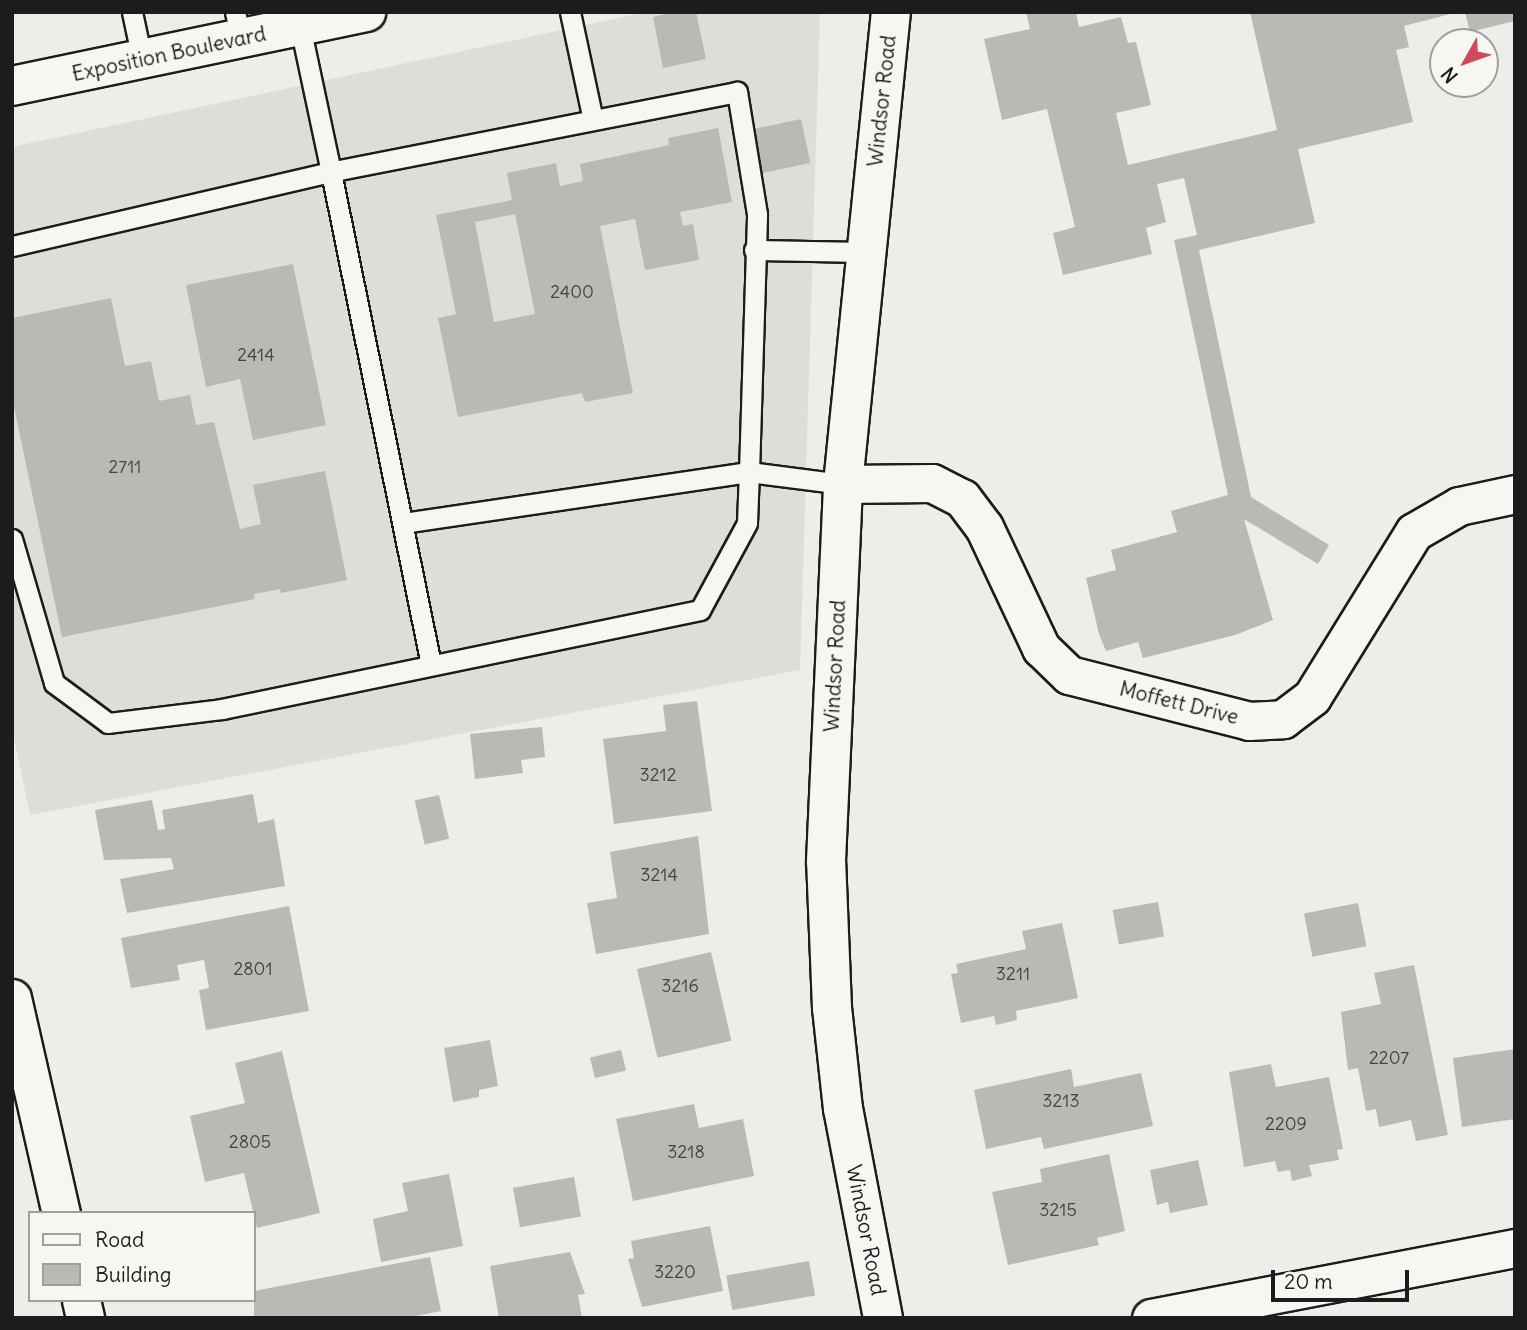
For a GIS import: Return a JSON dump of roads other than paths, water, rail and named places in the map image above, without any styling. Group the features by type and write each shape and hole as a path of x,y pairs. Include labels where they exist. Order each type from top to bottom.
{"street":[{"name":"Exposition Boulevard","path":"12,86 142,60 238,26 300,26 366,12"},
{"name":"Windsor Road","path":"883,1318 843,1109 832,1008 827,861 843,484 891,12"},
{"name":"Moffett Drive","path":"843,484 932,483 961,498 984,527 1041,648 1069,676 1249,721 1283,719 1312,697 1414,532 1459,506 1515,494"},
{"path":"12,998 61,1211"},
{"path":"1151,1318 1515,1248"}],"lane":[{"path":"132,12 142,60"},
{"path":"570,12 593,120"},
{"path":"300,26 431,665"},
{"path":"12,246 331,172 737,92 757,214 747,523 700,610 222,709 108,723 54,683 12,539"},
{"path":"754,250 867,252"},
{"path":"402,523 749,472 843,484"}]}
